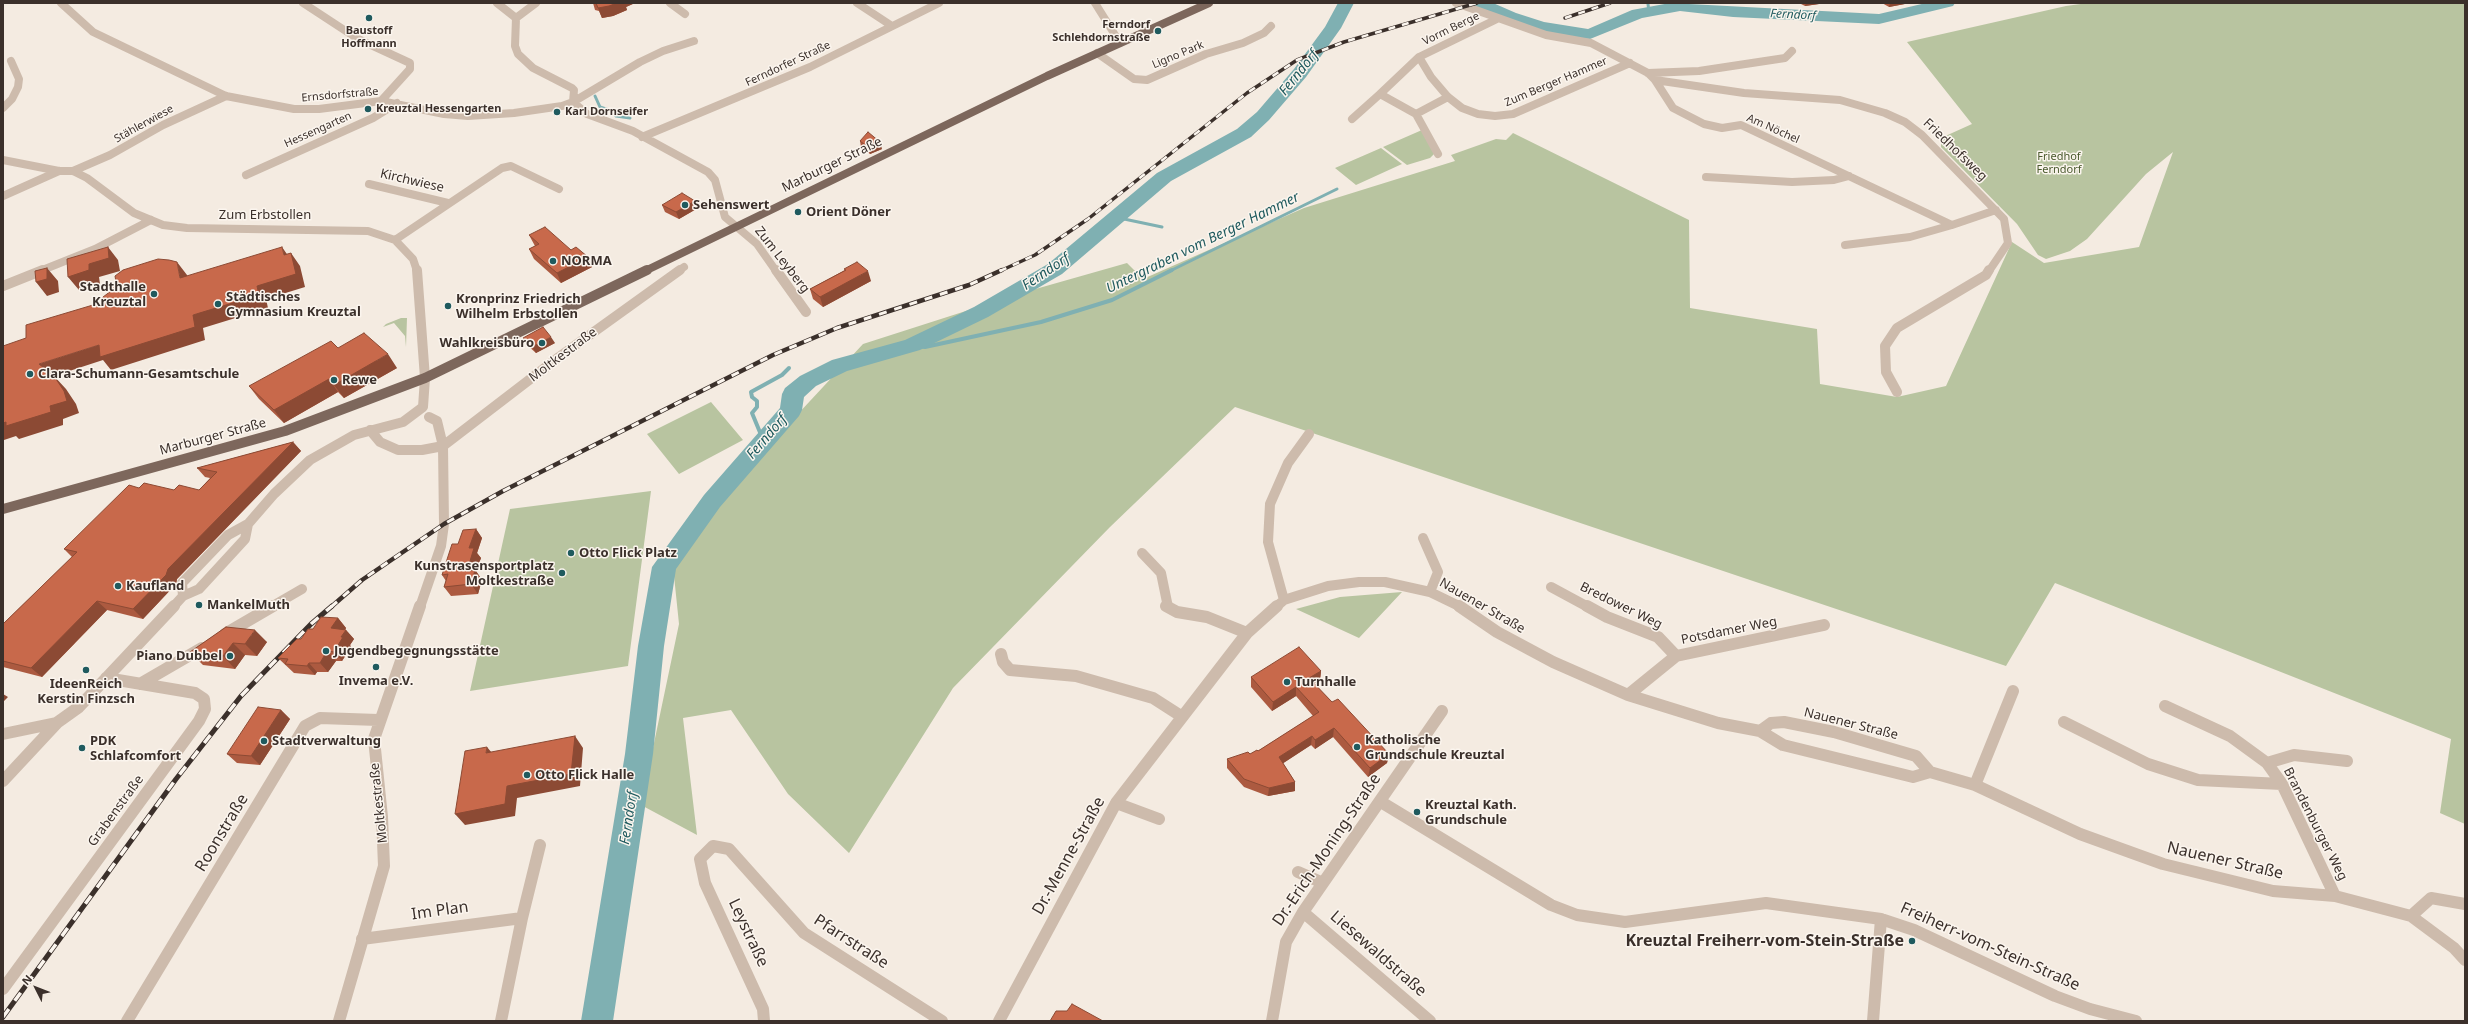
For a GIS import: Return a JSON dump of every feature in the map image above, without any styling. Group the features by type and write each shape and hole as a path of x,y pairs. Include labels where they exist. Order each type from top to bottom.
{"main road":[{"name":"Marburger Straße","path":"3,509 285,431 426,378 1097,53 1209,3"}],"street":[{"name":"Ernsdorfstraße","path":"62,3 82,24 93,32 226,96 264,105 305,110 381,101 397,103 444,114 468,116 514,114 573,102"},
{"path":"302,3 358,39 410,63 410,69 381,101"},
{"path":"497,3 516,18"},
{"path":"516,18 536,3"},
{"path":"670,3 685,14"},
{"path":"857,3 892,26"},
{"name":"Ferndorfer Straße","path":"642,137 810,67 939,3"},
{"path":"1095,3 1120,43"},
{"name":"Vorm Berge","path":"1456,3 1497,19"},
{"path":"516,18 515,46 518,54 533,68 572,88 574,90 573,102"},
{"path":"1497,19 1546,34 1591,43 1648,73 1655,80"},
{"name":"Vorm Berge","path":"1352,119 1419,57 1497,19"},
{"name":"Ligno Park","path":"1097,53 1134,79 1147,80 1206,54 1243,43 1264,33 1271,26"},
{"path":"573,102 615,75 663,51 694,41"},
{"path":"1648,73 1699,71 1777,60 1785,58 1792,51"},
{"name":"Vorm Berge","path":"1419,57 1431,77 1448,97"},
{"path":"3,108 12,99 18,87 19,79 11,61"},
{"name":"Zum Berger Hammer","path":"1448,97 1462,108 1478,114 1495,116 1513,114 1630,63"},
{"name":"Am Nöchel","path":"1655,80 1673,108 1704,124 1722,128 1741,125 1952,225"},
{"name":"Friedhofsweg","path":"1655,80 1744,93 1840,100 1884,112 1905,122 1922,135 2004,219 2008,243 1986,275 1897,328 1885,346 1886,372 1897,392"},
{"path":"1380,94 1416,114 1438,154"},
{"name":"Stählerwiese","path":"73,171 110,156 163,125 226,96"},
{"path":"1416,114 1448,97"},
{"path":"573,102 587,114 642,137 708,172 715,180 725,217 736,227"},
{"name":"Hessengarten","path":"246,175 373,118 397,103"},
{"name":"Zum Erbstollen","path":"3,160 59,171 73,171 87,178 134,213 163,225 187,228 351,229 368,231 395,240 413,259 418,274 426,378"},
{"name":"Kirchwiese","path":"395,240 502,168 511,166 558,189"},
{"path":"3,196 59,171"},
{"path":"1706,177 1792,182 1834,180 1849,176"},
{"name":"Kirchwiese","path":"369,184 383,189 422,195 448,203"},
{"path":"1845,245 1910,237 1996,210"},
{"path":"3,286 95,249 151,220"},
{"name":"Zum Leyberg","path":"736,227 757,244 806,312"},
{"name":"Moltkestraße","path":"370,430 380,442 398,450 422,450 443,446 559,357 684,267"},
{"path":"183,596 182,583 228,535 248,524 283,485 310,460 338,442 370,430 403,422 418,412 424,403 426,378"},
{"name":"Moltkestraße","path":"339,1021 384,866 382,817 374,757 374,739 378,720 441,546 444,524 443,446 437,421 429,417"},
{"path":"1284,600 1268,542 1270,504 1288,463 1309,434"},
{"path":"3,781 58,722 79,707 183,596 199,588 245,539 248,524"},
{"path":"1423,538 1438,572 1430,592"},
{"path":"1142,553 1161,573 1164,584 1166,606 1177,612 1207,617 1247,633"},
{"name":"Nauener Straße","path":"1180,716 1247,633 1284,600 1328,586 1359,582 1386,582 1430,592 1459,606 1497,632 1553,662 1628,695 1718,723 1760,731 1783,745 1912,777 1930,772 1975,785 2080,834 2163,864 2274,891 2335,896 2411,916 2454,948 2465,960"},
{"name":"Bredower Weg","path":"1551,587 1607,617 1658,637 1676,656"},
{"path":"140,684 302,589"},
{"name":"Potsdamer Weg","path":"1628,695 1676,656 1824,626"},
{"path":"1001,654 1003,662 1010,670 1076,676 1153,698 1180,716"},
{"name":"Grabenstraße","path":"3,989 199,721 205,709 204,699 195,693 106,678"},
{"path":"1975,785 2013,691"},
{"name":"Brandenburger Weg","path":"2166,706 2230,736 2267,763 2282,784 2335,896"},
{"name":"Dr.-Erich-Moning-Straße","path":"1272,1021 1286,942 1323,883 1381,802 1442,711"},
{"name":"Dr.-Menne-Straße","path":"999,1021 1116,803 1180,716"},
{"name":"Roonstraße","path":"127,1021 305,726 320,718 378,720"},
{"path":"3,734 58,722"},
{"name":"Nauener Straße","path":"1760,731 1771,723 1784,722 1834,732 1916,756 1930,772"},
{"path":"2064,722 2148,764 2198,780 2282,784"},
{"path":"2267,763 2294,755 2347,761"},
{"name":"Freiherr-vom-Stein-Straße","path":"1381,802 1551,905 1577,914 1625,922 1766,903 1881,920 1914,930 2055,996 2090,1009 2136,1021"},
{"path":"1116,803 1159,819"},
{"path":"501,1021 522,918 540,845"},
{"name":"Pfarrstraße","path":"700,859 713,846 729,850 804,933 942,1021"},
{"name":"Leystraße","path":"700,859 705,883 763,1009 764,1021"},
{"path":"1298,872 1323,883"},
{"path":"2411,916 2431,898 2465,904"},
{"name":"Liesewaldstraße","path":"1304,912 1430,1021"},
{"name":"Im Plan","path":"362,939 522,918"},
{"path":"1873,1021 1881,920"}],"green space":[{"name":"Friedhof Ferndorf","path":"2088,3 2465,3 2465,824 2440,813 2451,739 2055,583 2006,666 1235,407 1110,527 953,688 849,853 788,794 731,710 683,718 697,835 641,805 679,624 673,566 717,501 863,344 1025,292 1127,263 1143,279 1304,208 1455,161 1451,155 1496,139 1506,140 1513,133 1689,220 1690,308 1817,329 1820,384 1897,397 1946,386 2012,242 2044,263 2139,247 2173,152 2146,174 2087,239 2070,251 2046,259 2038,255 2017,224 1941,147 1941,138 1972,124 1907,42 2066,6"},
{"path":"1422,130 1435,153 1430,158 1407,165 1383,147"},
{"path":"1381,148 1402,164 1356,185 1335,168"},
{"path":"401,318 407,318 406,347 405,336 394,323 383,327 386,324"},
{"path":"711,402 743,440 679,474 647,434"},
{"name":"Otto Flick Platz","path":"651,491 628,666 470,691 510,509"},
{"path":"1402,592 1359,638 1296,609 1340,597"}],"building":[{"path":"596,3 617,3 598,8"},
{"path":"868,132 880,142 869,148 860,141"},
{"path":"682,193 695,201 676,212 662,205"},
{"path":"545,227 571,250 576,247 588,257 557,273 529,249 539,244 529,235"},
{"path":"108,247 109,258 89,264 89,270 68,277 67,259"},
{"path":"282,247 284,255 291,253 296,274 257,286 259,295 193,315 195,327 100,357 99,345 39,364 54,376 64,391 67,401 50,406 51,412 6,426 6,422 3,423 3,346 26,338 26,325 103,302 103,297 111,291 110,286 116,282 115,276 123,270 158,259 177,262 180,278"},
{"path":"857,262 868,271 820,297 810,289 846,270 844,269"},
{"path":"47,268 47,279 36,282 35,271"},
{"path":"543,327 551,337 532,347 523,338"},
{"path":"364,333 388,354 334,385 329,379 274,410 249,386 331,341 338,348"},
{"name":"Kaufland","path":"293,442 168,569 166,575 133,609 97,601 31,668 3,661 3,624 77,552 64,549 129,485 139,488 144,483 174,490 179,485 199,490 217,472 197,468"},
{"path":"476,529 469,548 474,548 467,571 475,570 471,584 444,587 448,574 442,575 452,544 458,544 463,530"},
{"path":"321,617 338,618 331,628 346,630 334,652 327,651 320,663 309,663 307,666 285,664 288,659 278,658 297,639 301,639 308,629 313,629"},
{"path":"226,627 255,630 245,644 233,643 223,656 190,652"},
{"path":"1299,647 1321,671 1309,678 1332,702 1338,699 1389,754 1370,768 1334,728 1315,740 1312,736 1279,757 1295,782 1269,788 1244,779 1227,759 1248,752 1250,754 1257,750 1258,751 1319,712 1296,687 1273,702 1251,677"},
{"path":"258,707 281,710 251,756 227,754"},
{"name":"Otto Flick Halle","path":"575,736 571,774 507,786 505,804 455,814 465,751 487,747 486,753"},
{"path":"1072,1004 1103,1021 1050,1021 1056,1011 1067,1011"}],"waterway":[{"name":"Ferndorf","path":"597,1021 639,754 651,646 664,567 712,501 791,410 793,394 808,381 840,365 912,345 981,312 1055,269 1164,177 1244,133 1263,116 1300,73 1333,28 1346,3"},
{"name":"Ferndorf","path":"1479,3 1510,17 1540,26 1566,32 1590,34 1638,14 1680,6 1733,12 1879,19 1947,3"},
{"name":"Ferndorf","path":"1648,4 1649,12"},
{"path":"595,96 600,107 609,110 616,116 630,118"},
{"name":"Untergraben vom Berger Hammer","path":"1170,271 1337,189"},
{"path":"1112,220 1124,219 1162,227"},
{"name":"Untergraben vom Berger Hammer","path":"912,345 925,347 1041,322 1112,300 1170,271"},
{"path":"764,442 752,413 757,407 757,401 752,397 751,392 782,375 789,368"}],"railway":[{"path":"1000,271 1035,255 1088,219 1247,93 1297,60 1344,42 1477,3"},
{"path":"1565,18 1610,3"},
{"path":"331,607 362,580 444,524 503,491 773,355 837,328 969,285 1002,270"},
{"path":"3,1017 176,779 241,696 311,624 332,606"}],"place":[{"name":"Baustoff Hoffmann","path":"369,18"},
{"name":"Ferndorf Schlehdornstraße","path":"1158,31"},
{"name":"Kreuztal Hessengarten","path":"368,109"},
{"name":"Karl Dornseifer","path":"557,112"},
{"name":"Sehenswert","path":"685,205"},
{"name":"Orient Döner","path":"798,212"},
{"name":"NORMA","path":"553,261"},
{"name":"Stadthalle Kreuztal","path":"154,294"},
{"name":"Städtisches Gymnasium Kreuztal","path":"218,304"},
{"name":"Kronprinz Friedrich Wilhelm Erbstollen","path":"448,306"},
{"name":"Wahlkreisbüro","path":"542,343"},
{"name":"Clara-Schumann-Gesamtschule","path":"30,374"},
{"name":"Rewe","path":"334,380"},
{"name":"Otto Flick Platz","path":"571,553"},
{"name":"Kunstrasensportplatz Moltkestraße","path":"562,573"},
{"name":"Kaufland","path":"118,586"},
{"name":"MankelMuth","path":"199,605"},
{"name":"Jugendbegegnungsstätte","path":"326,651"},
{"name":"Piano Dubbel","path":"230,656"},
{"name":"Invema e.V.","path":"376,667"},
{"name":"IdeenReich Kerstin Finzsch","path":"86,670"},
{"name":"Turnhalle","path":"1287,682"},
{"name":"Stadtverwaltung","path":"264,741"},
{"name":"Katholische Grundschule Kreuztal","path":"1357,747"},
{"name":"PDK Schlafcomfort","path":"82,748"},
{"name":"Otto Flick Halle","path":"527,775"},
{"name":"Kreuztal Kath. Grundschule","path":"1417,812"},
{"name":"Kreuztal Freiherr-vom-Stein-Straße","path":"1912,941"}]}
